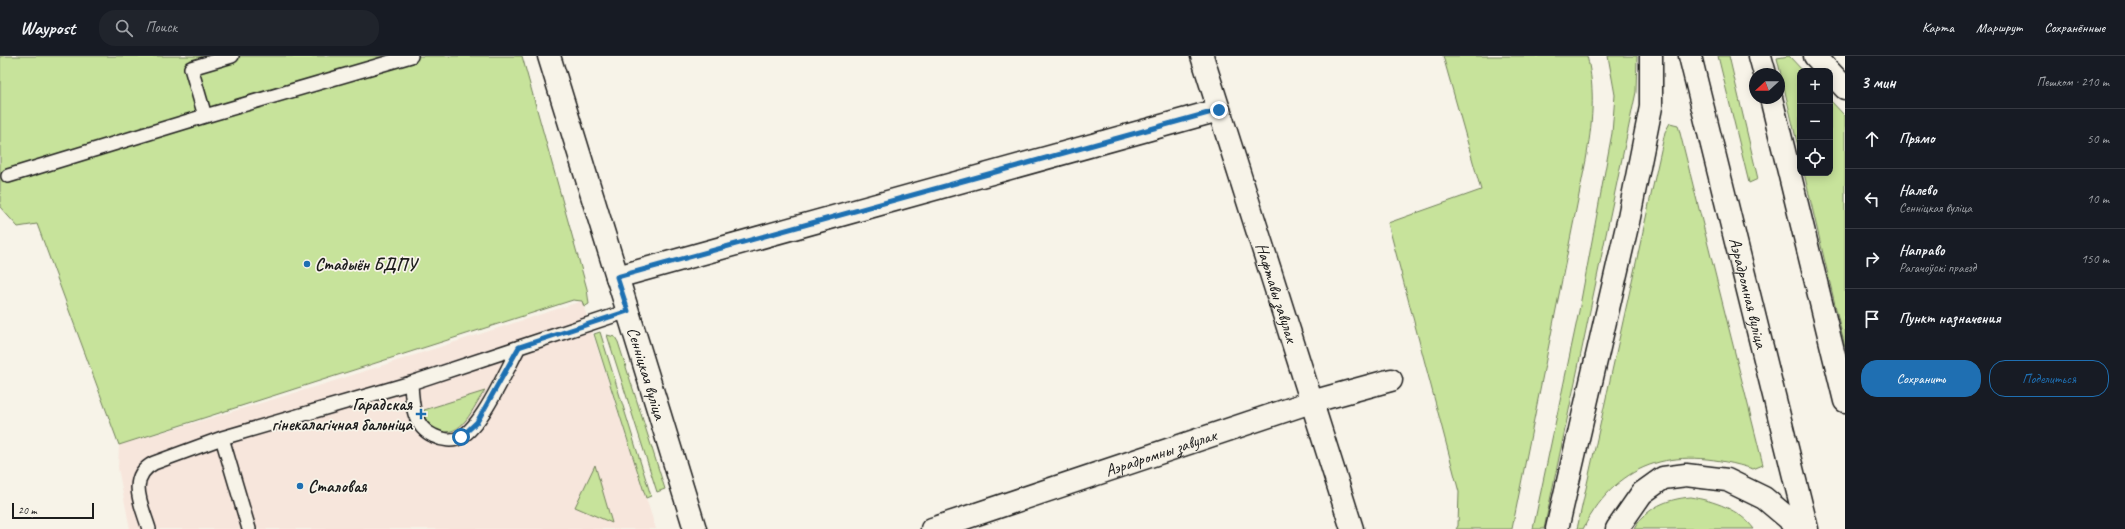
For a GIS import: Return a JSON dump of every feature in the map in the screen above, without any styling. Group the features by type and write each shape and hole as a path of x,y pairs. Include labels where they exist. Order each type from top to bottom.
{"street":[{"name":"Сенніцкая вуліца","path":"549,56 695,529"},
{"name":"Нафтавы завулак","path":"1202,56 1352,529"},
{"path":"1558,529 1628,222 1651,107 1651,56"},
{"name":"Аэрадромная вуліца","path":"1690,56 1807,529"},
{"path":"1760,56 1763,68"},
{"path":"1815,56 1826,68"},
{"path":"1833,75 1845,88"},
{"path":"1771,104 1845,401"},
{"path":"617,277 1219,110"},
{"name":"Аэрадромны завулак","path":"932,529 1311,402 1391,380"},
{"path":"1617,529 1642,492 1663,478 1686,475 1727,480 1764,498 1789,519 1795,529"}],"lane":[{"path":"205,116 191,68 232,56"},
{"path":"8,176 205,116 411,56"},
{"path":"149,529 138,494 137,484 145,467 222,438 412,383 628,311"},
{"path":"412,383 414,412 422,428 428,434 439,439 450,440 461,437 477,422 519,347"},
{"path":"222,438 249,529"}],"shaded area":[{"name":"Гарадская гінекалагічная бальніца","path":"582,301 656,529 130,529 118,468 119,445 328,383"}],"green space":[{"name":"Стадыён БДПУ","path":"0,56 522,56 587,289 589,304 584,307 582,301 573,300 119,445 37,224 18,227 0,207"},
{"path":"1443,56 1587,56 1590,69 1592,108 1586,160 1512,529 1456,529 1458,526 1459,492 1388,223 1481,190"},
{"path":"1608,56 1637,56 1636,92 1544,529 1533,529 1579,311 1612,133 1615,95"},
{"path":"1718,56 1729,56 1758,179 1749,183"},
{"path":"1789,56 1800,68 1797,68 1797,142 1785,92 1785,68 1779,68 1777,58"},
{"path":"1833,103 1845,116 1845,347 1805,176 1833,176"},
{"path":"1670,123 1678,125 1763,465 1753,469 1726,462 1701,459 1677,459 1654,463 1634,472 1615,486 1598,505 1583,529 1577,529 1665,132"},
{"path":"600,332 651,496 646,498 594,334"},
{"path":"607,335 615,337 618,342 665,489 657,492"},
{"path":"485,391 466,420 454,430 446,432 436,430 427,422 424,410"},
{"path":"595,465 612,523 575,507"},
{"path":"1691,497 1708,501 1734,511 1754,529 1634,529 1645,515 1658,506 1666,502"}],"place":[{"name":"Стадыён БДПУ","path":"307,264"},
{"name":"Гарадская гінекалагічная бальніца","path":"421,414"},
{"name":"Сталовая","path":"300,486"}],"route":[{"path":"461,437 477,422 519,347 628,311 617,277 1219,110"}]}
